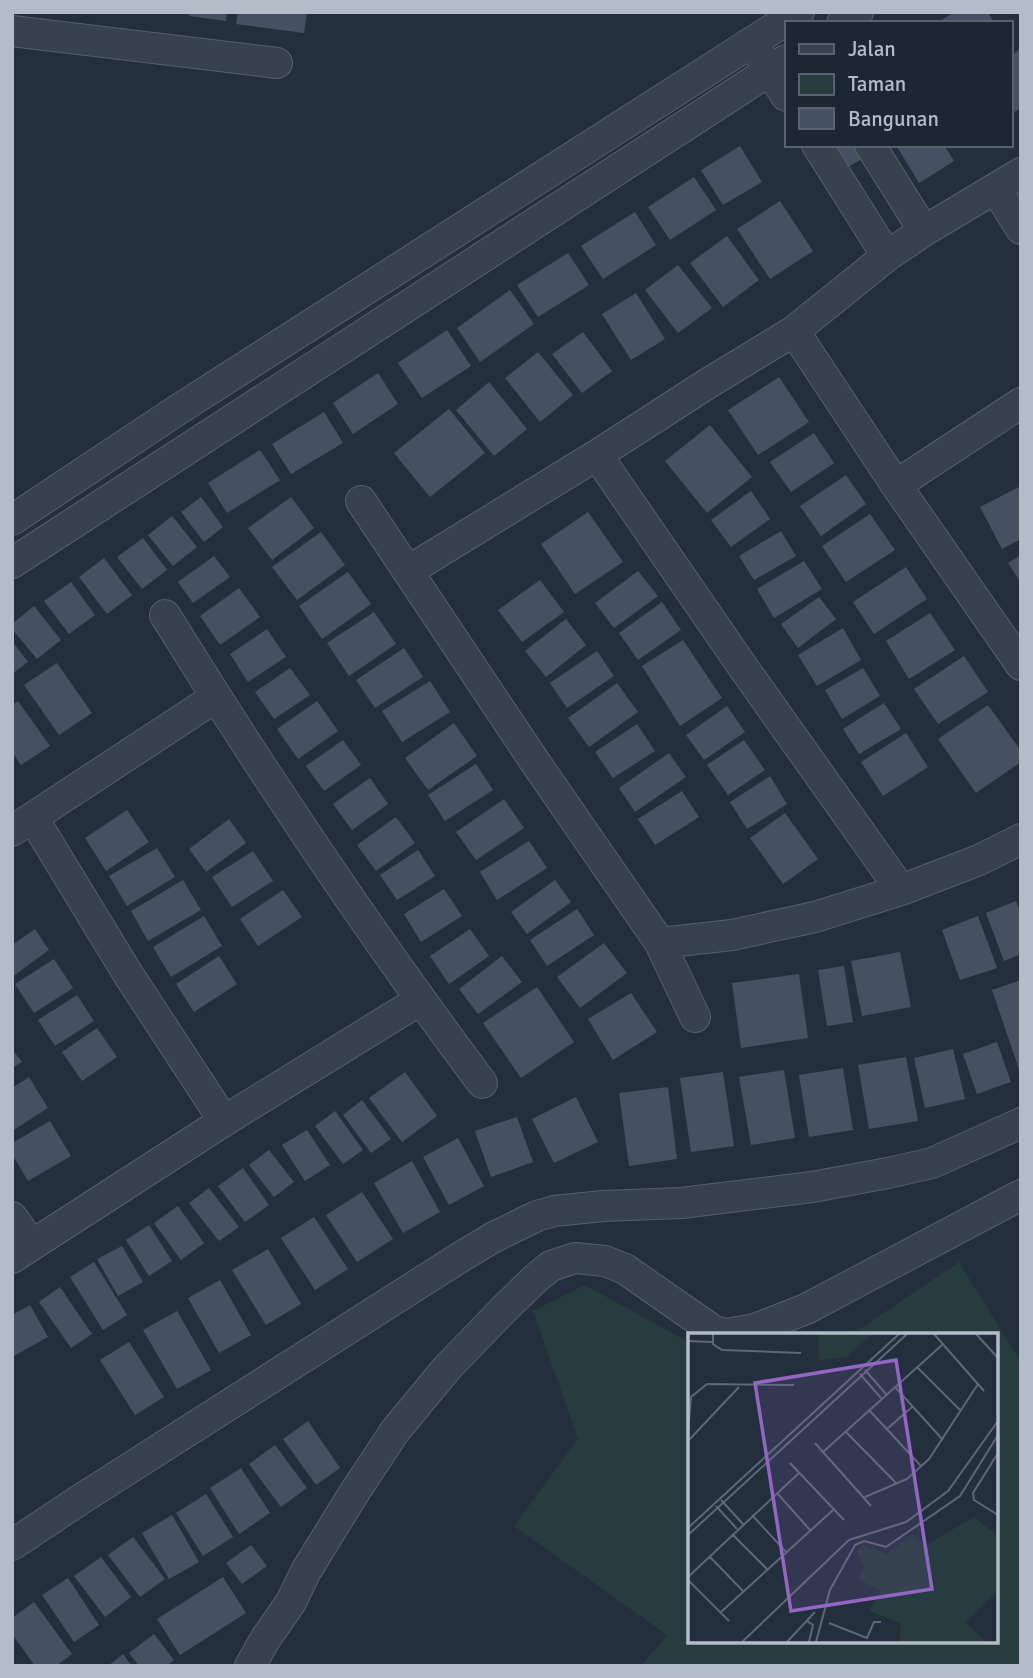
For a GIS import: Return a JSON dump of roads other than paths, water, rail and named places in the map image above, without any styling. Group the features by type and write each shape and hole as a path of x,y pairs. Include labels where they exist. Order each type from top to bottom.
{"street":[{"path":"12,520 176,411 785,22"},
{"path":"12,31 277,63"},
{"path":"752,43 778,65 785,92"},
{"path":"12,563 778,65"},
{"path":"818,147 887,256"},
{"path":"871,147 924,231"},
{"path":"408,571 597,456 793,331 887,256 1008,181 1021,229"},
{"path":"793,331 1021,665"},
{"path":"896,485 1021,403"},
{"path":"176,411 201,440"},
{"path":"597,456 901,890"},
{"path":"361,501 533,760 660,943 695,1017"},
{"path":"165,615 216,697 420,1000 482,1083"},
{"path":"216,697 22,824 128,974 225,1121"},
{"path":"660,943 732,935 815,917 901,890 979,860 1021,839"},
{"path":"12,1217 22,1252 420,1000"},
{"path":"12,1545 447,1265 494,1237 537,1216 554,1211 681,1203 812,1187 888,1173 932,1163 1021,1123"},
{"path":"731,1333 764,1326 806,1309 1021,1195"},
{"path":"250,1666 291,1602 306,1571 354,1493 395,1431 447,1368 504,1309 551,1266 575,1258 605,1261 625,1269 702,1324 722,1333"}]}
